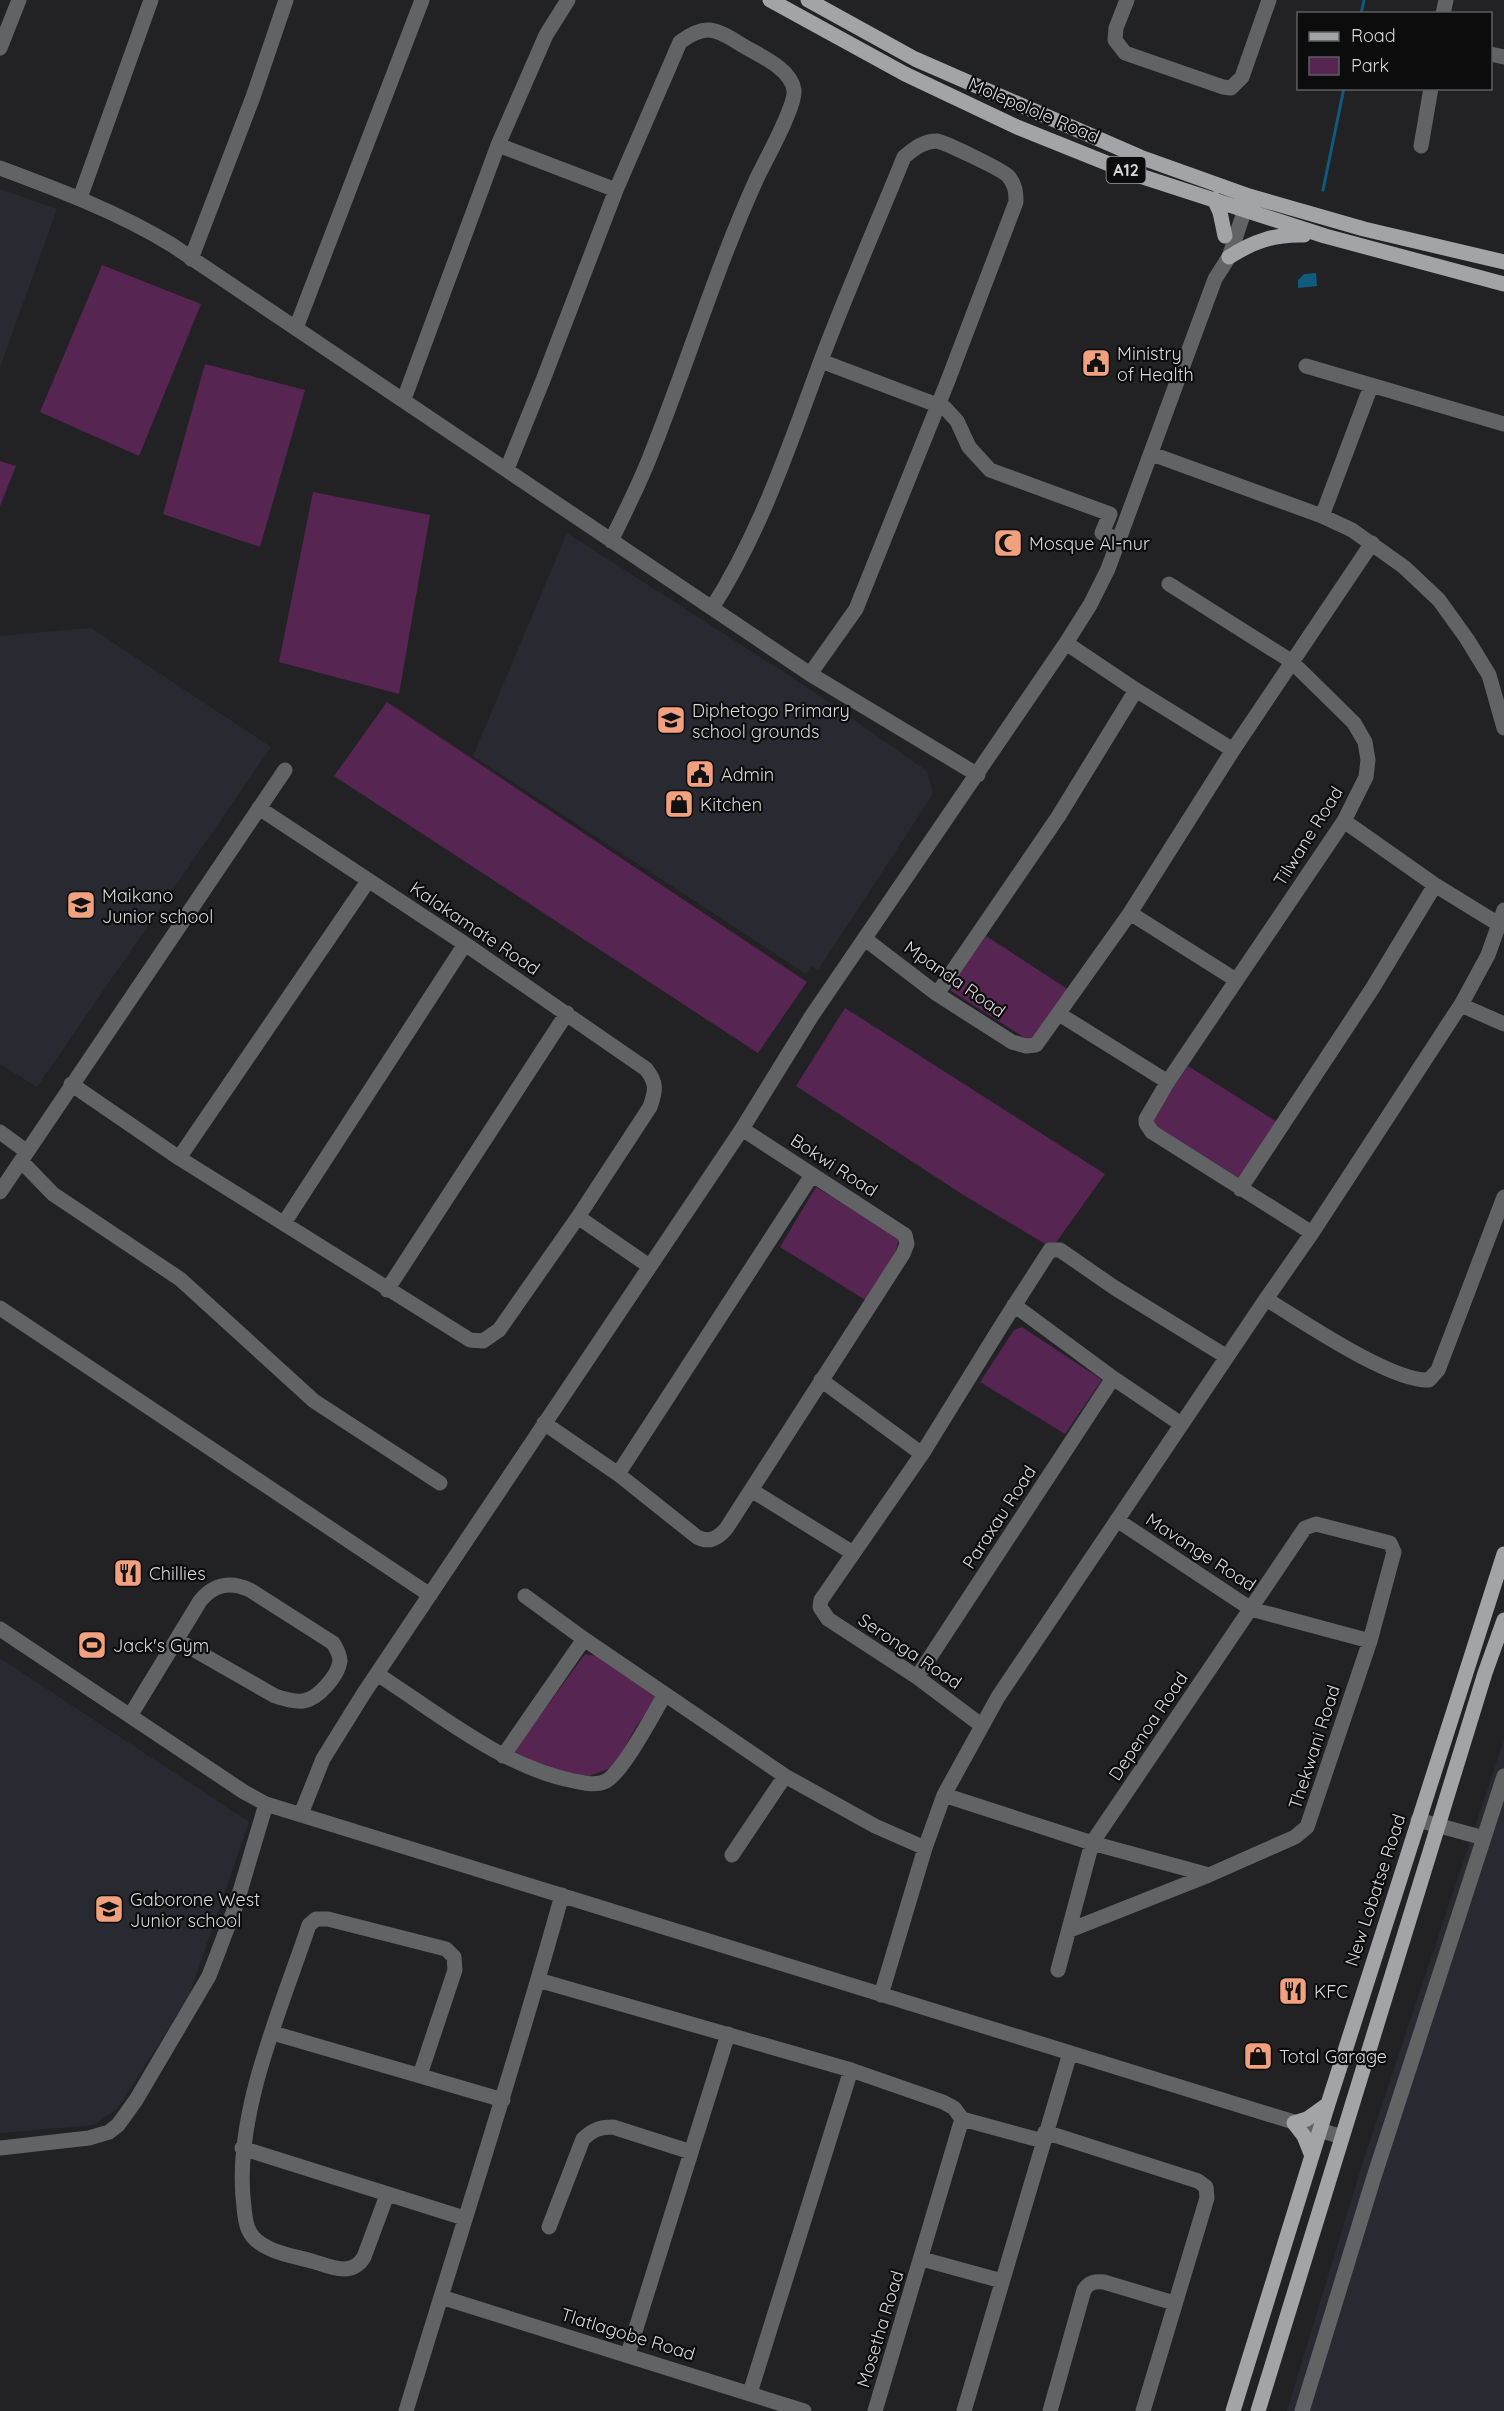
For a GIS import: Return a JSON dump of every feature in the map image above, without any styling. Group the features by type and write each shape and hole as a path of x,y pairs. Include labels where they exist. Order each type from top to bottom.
{"main road":[{"name":"Molepolole Road","path":"770,0 905,74 1017,127 1134,174 1214,199 1242,201 1504,262"},
{"name":"Molepolole Road","path":"808,0 915,59 1325,236 1504,284"},
{"path":"1214,199 1220,212 1225,236"},
{"path":"1229,256 1263,238 1284,234 1325,236"},
{"name":"New Lobatse Road","path":"1233,2411 1319,2132 1504,1554"},
{"path":"1258,2411 1485,1673 1504,1620"},
{"path":"1370,1972 1391,1978"},
{"path":"1312,2156 1304,2136 1294,2124 1307,2119 1328,2104"}],"street":[{"path":"0,48 19,0"},
{"path":"80,198 151,0"},
{"path":"191,260 253,97 286,0"},
{"path":"296,328 422,0"},
{"path":"404,399 498,145 546,35 568,0"},
{"path":"1127,0 1116,28 1115,39 1125,53 1231,88 1242,77 1269,0"},
{"path":"507,469 616,190 680,42 693,33 708,29 723,33 787,73 794,93 789,110 746,204 706,303 651,455 611,541"},
{"path":"1421,146 1431,90"},
{"path":"712,608 742,557 788,452 821,361 904,157 916,147 927,142 939,141 1006,173 1014,183 1016,202 938,404 856,609 810,674"},
{"path":"498,145 616,190"},
{"path":"0,168 80,198 144,228 404,399 810,674 978,775"},
{"path":"1215,279 1215,267 1225,236 1242,201"},
{"path":"301,1814 323,1760 377,1674 742,1129 811,1017 1066,643 1094,596 1119,540 1152,454 1215,279 1229,256 1242,201"},
{"path":"821,361 945,408 957,421 969,447 990,470 1110,514 1102,533 1119,540"},
{"path":"1306,366 1504,424"},
{"path":"1322,516 1371,386"},
{"path":"1152,454 1322,516 1352,530 1404,567 1440,600 1489,675 1504,728"},
{"path":"1168,1082 1059,1014 1130,914 1291,661 1372,543"},
{"name":"Tilwane Road","path":"1169,584 1291,661 1354,723 1365,742 1368,760 1366,777 1344,821 1148,1112 1146,1119 1152,1132 1240,1189"},
{"path":"1066,643 1136,690 1233,750"},
{"path":"937,994 1058,817 1136,690"},
{"path":"0,1192 285,770"},
{"name":"Kalakamate Road","path":"259,808 465,944 646,1069 654,1080 656,1092 650,1107 578,1217"},
{"path":"881,1995 925,1848 944,1795 981,1725 1181,1424 1312,1233 1461,1005 1488,955 1502,918 1436,885 1344,821"},
{"path":"179,1158 368,881"},
{"path":"1312,1233 1240,1189 1372,989 1436,885"},
{"path":"1130,914 1236,980"},
{"name":"Mpanda Road","path":"865,939 937,994 1012,1042 1026,1046 1036,1044 1059,1014"},
{"path":"284,1223 465,944"},
{"path":"1461,1005 1504,1024"},
{"path":"387,1290 567,1013"},
{"path":"71,1084 179,1158 470,1340 483,1341 499,1330 578,1217 649,1266"},
{"name":"Bokwi Road","path":"742,1129 905,1235 907,1244 903,1254 821,1380"},
{"path":"0,1132 23,1156 53,1194 180,1279 314,1401 440,1483"},
{"path":"618,1474 812,1174"},
{"path":"1266,1299 1350,1350 1397,1373 1429,1380 1438,1370 1504,1197"},
{"path":"751,1490 854,1553 922,1454 1050,1250 1057,1249 1115,1288 1227,1356"},
{"path":"1014,1305 1113,1378 1181,1424"},
{"path":"0,1308 430,1595"},
{"name":"Paraxau Road","path":"916,1677 1113,1378"},
{"path":"544,1423 618,1474 704,1541 719,1537 726,1529 821,1380 922,1454"},
{"name":"Mavange Road","path":"1117,1520 1251,1608 1370,1641"},
{"name":"Depenoa Road","path":"1059,1971 1092,1843 1305,1528 1312,1524"},
{"name":"Thekwani Road","path":"1070,1930 1209,1875 1295,1836 1307,1827 1370,1641 1394,1548 1387,1541 1312,1524"},
{"name":"Seronga Road","path":"854,1553 823,1596 820,1607 828,1619 916,1677 981,1725"},
{"path":"130,1716 177,1640 207,1593 216,1586 226,1584 240,1586 333,1643 340,1661 329,1683 318,1696 304,1701 288,1700 276,1696 177,1640"},
{"path":"525,1596 785,1776 875,1826 925,1848"},
{"path":"0,1629 266,1804 1319,2132 1342,2137"},
{"path":"504,1756 584,1639"},
{"path":"377,1674 504,1756 551,1776 594,1784 606,1780 618,1770 665,1694"},
{"path":"732,1855 785,1776"},
{"path":"1302,2411 1372,2180 1504,1776"},
{"path":"944,1795 1092,1843 1209,1875"},
{"path":"0,2148 89,2138 109,2132 118,2125 136,2100 209,1977 236,1905 266,1804"},
{"path":"1418,1820 1484,1838"},
{"path":"406,2411 464,2218 503,2100 562,1895"},
{"path":"387,2195 360,2264 350,2269 334,2268 267,2247 253,2236 246,2222 242,2195 242,2148 258,2081 273,2032 309,1925 316,1920 328,1919 446,1949 454,1957 455,1970 420,2075"},
{"path":"538,1980 851,2070 943,2102 954,2108 962,2119 1044,2136 1203,2183 1206,2187 1207,2198 1143,2411"},
{"path":"273,2032 503,2100"},
{"path":"628,2354 728,2034"},
{"path":"964,2411 1070,2053"},
{"path":"750,2393 851,2070"},
{"name":"Mosetha Road","path":"875,2411 962,2119"},
{"path":"549,2227 582,2139 591,2131 602,2127 613,2127 691,2152"},
{"path":"242,2148 464,2218"},
{"name":"Mosetha Road","path":"922,2259 1002,2282"},
{"path":"1050,2411 1087,2285 1092,2282 1104,2282 1174,2303"},
{"name":"Tlatlagobe Road","path":"441,2297 804,2411"}],"shaded area":[{"path":"0,189 57,209 0,367"},
{"name":"Diphetogo Primary school grounds","path":"567,533 802,684 927,771 933,794 818,970 811,966 806,974 473,756"},
{"name":"Maikano Junior school","path":"91,628 271,747 37,1087 0,1064 0,636"},
{"name":"Gaborone West Junior school","path":"0,1658 249,1822 189,1996 118,2108 94,2125 0,2133"},
{"path":"1504,1740 1504,2411 1287,2411 1362,2165"}],"green space":[{"path":"102,265 201,304 139,456 40,412"},
{"path":"205,364 305,390 260,547 163,514"},
{"path":"0,461 16,466 0,506"},
{"path":"313,492 430,515 399,694 279,662"},
{"path":"387,702 807,982 758,1053 334,776"},
{"path":"986,936 1069,990 1030,1041 951,991 953,983"},
{"path":"845,1008 1105,1174 1052,1248 965,1196 796,1086"},
{"path":"1188,1066 1277,1122 1244,1181 1155,1126 1152,1118"},
{"path":"816,1187 899,1238 895,1255 867,1301 780,1247"},
{"path":"1022,1327 1102,1380 1065,1434 980,1382 1014,1330"},
{"path":"585,1654 597,1656 659,1696 636,1727 614,1767 589,1776 547,1770 514,1751"}],"water":[{"path":"1316,273 1317,286 1298,288 1298,280 1304,274"}],"waterway":[{"path":"1361,12 1364,0"},
{"path":"1323,190 1344,90"}],"place":[{"name":"Ministry of Health","path":"1096,363"},
{"name":"Mosque Al-nur","path":"1008,543"},
{"name":"Diphetogo Primary school grounds","path":"671,720"},
{"name":"Admin","path":"700,774"},
{"name":"Kitchen","path":"679,804"},
{"name":"Maikano Junior school","path":"81,905"},
{"name":"Chillies","path":"128,1573"},
{"name":"Jack's Gym","path":"92,1645"},
{"name":"Gaborone West Junior school","path":"109,1909"},
{"name":"KFC","path":"1293,1991"},
{"name":"Total Garage","path":"1258,2056"}]}
